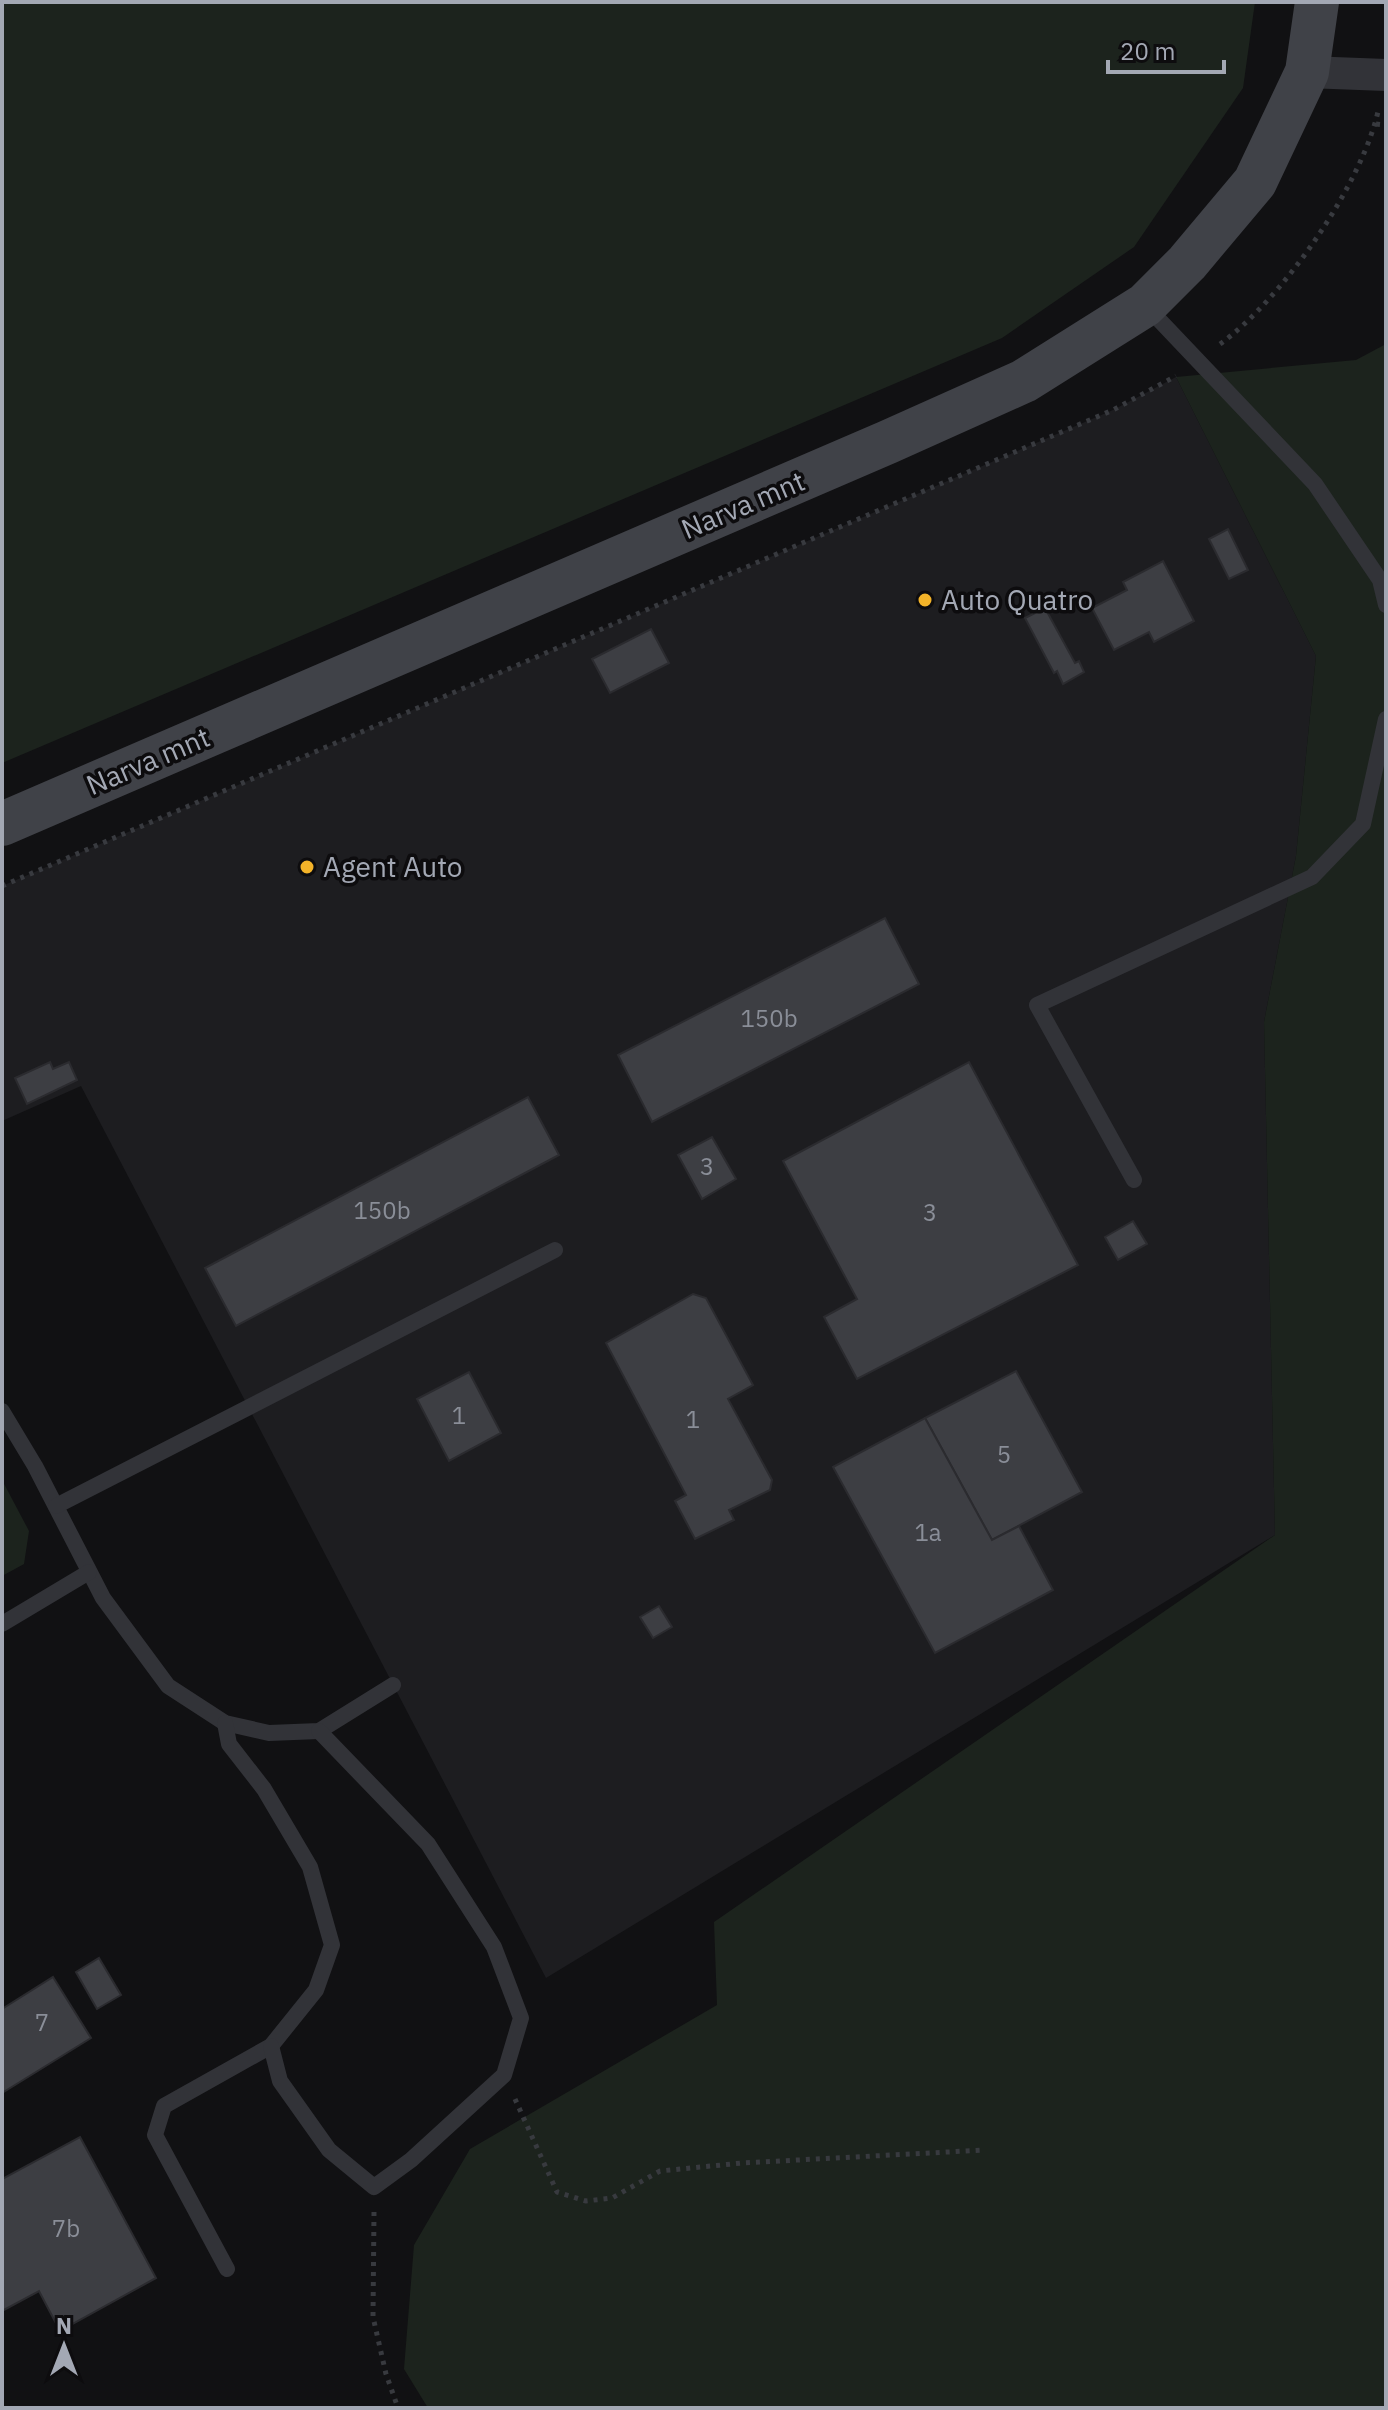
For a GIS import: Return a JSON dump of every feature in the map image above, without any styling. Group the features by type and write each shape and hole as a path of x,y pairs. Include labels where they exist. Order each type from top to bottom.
{"main road":[{"name":"Narva mnt","path":"2,824 1024,381 1145,305 1187,263 1255,182 1307,72 1317,2"}],"street":[{"path":"1307,72 1386,75"}],"lane":[{"path":"1145,305 1315,484 1380,580 1386,605"},
{"path":"1134,1180 1037,1005 1312,877 1363,824 1386,719"},
{"path":"56,1506 555,1250"},
{"path":"2,1411 103,1598 168,1686 225,1723 269,1733 319,1731 393,1685"},
{"path":"2,1624 89,1572"},
{"path":"225,1723 229,1744 264,1789 310,1867 332,1945 316,1990 271,2046 164,2106 155,2135 227,2269"},
{"path":"271,2046 280,2081 329,2150 374,2187 411,2160 504,2075 521,2018 494,1947 428,1844 319,1731"}],"path":[{"path":"1376,124 1386,125"},
{"path":"504,2075 557,2192 586,2201 612,2198 660,2171 742,2163 985,2150"},
{"path":"374,2187 373,2317 386,2374 398,2408"}],"shaded area":[{"path":"2,2 1255,2 1243,88 1134,247 1002,338 2,763"},
{"path":"1386,344 1386,2408 428,2408 404,2369 414,2245 470,2149 717,2005 714,1922 1275,1535 1264,1022 1296,856 1316,656 1176,377 1356,360"},
{"path":"1176,377 1316,656 1296,856 1264,1022 1275,1535 546,1978 81,1086 2,1121 2,886 1113,410"},
{"path":"2,1480 29,1531 24,1564 2,1576"}],"building":[{"path":"1228,529 1248,570 1229,579 1209,539"},
{"path":"1163,561 1194,621 1154,642 1149,632 1114,650 1092,608 1127,590 1123,582"},
{"path":"1045,608 1075,663 1079,661 1084,672 1063,684 1025,618"},
{"path":"651,629 669,663 610,693 592,659"},
{"path":"885,918 919,984 652,1122 618,1055"},
{"path":"50,1062 53,1069 69,1062 77,1080 27,1104 15,1078"},
{"path":"969,1062 1078,1265 857,1379 824,1317 857,1299 783,1161"},
{"path":"528,1097 559,1155 236,1326 205,1268"},
{"path":"712,1137 736,1179 702,1199 678,1155"},
{"path":"1133,1221 1147,1244 1118,1260 1105,1237"},
{"path":"693,1294 706,1298 753,1385 728,1399 772,1480 770,1490 729,1510 734,1520 695,1539 675,1501 686,1495 606,1343"},
{"path":"1016,1371 1082,1492 992,1540 925,1418"},
{"path":"469,1372 501,1433 449,1461 417,1399"},
{"path":"925,1418 992,1540 1019,1526 1053,1590 935,1653 833,1467"},
{"path":"659,1606 672,1627 653,1638 640,1617"},
{"path":"99,1958 121,1995 97,2009 76,1972"},
{"path":"53,1977 91,2038 2,2093 2,2009"},
{"path":"80,2137 156,2278 60,2331 39,2291 2,2311 2,2179"}],"place":[{"name":"Auto Quatro","path":"925,600"},
{"name":"Agent Auto","path":"307,867"}]}
